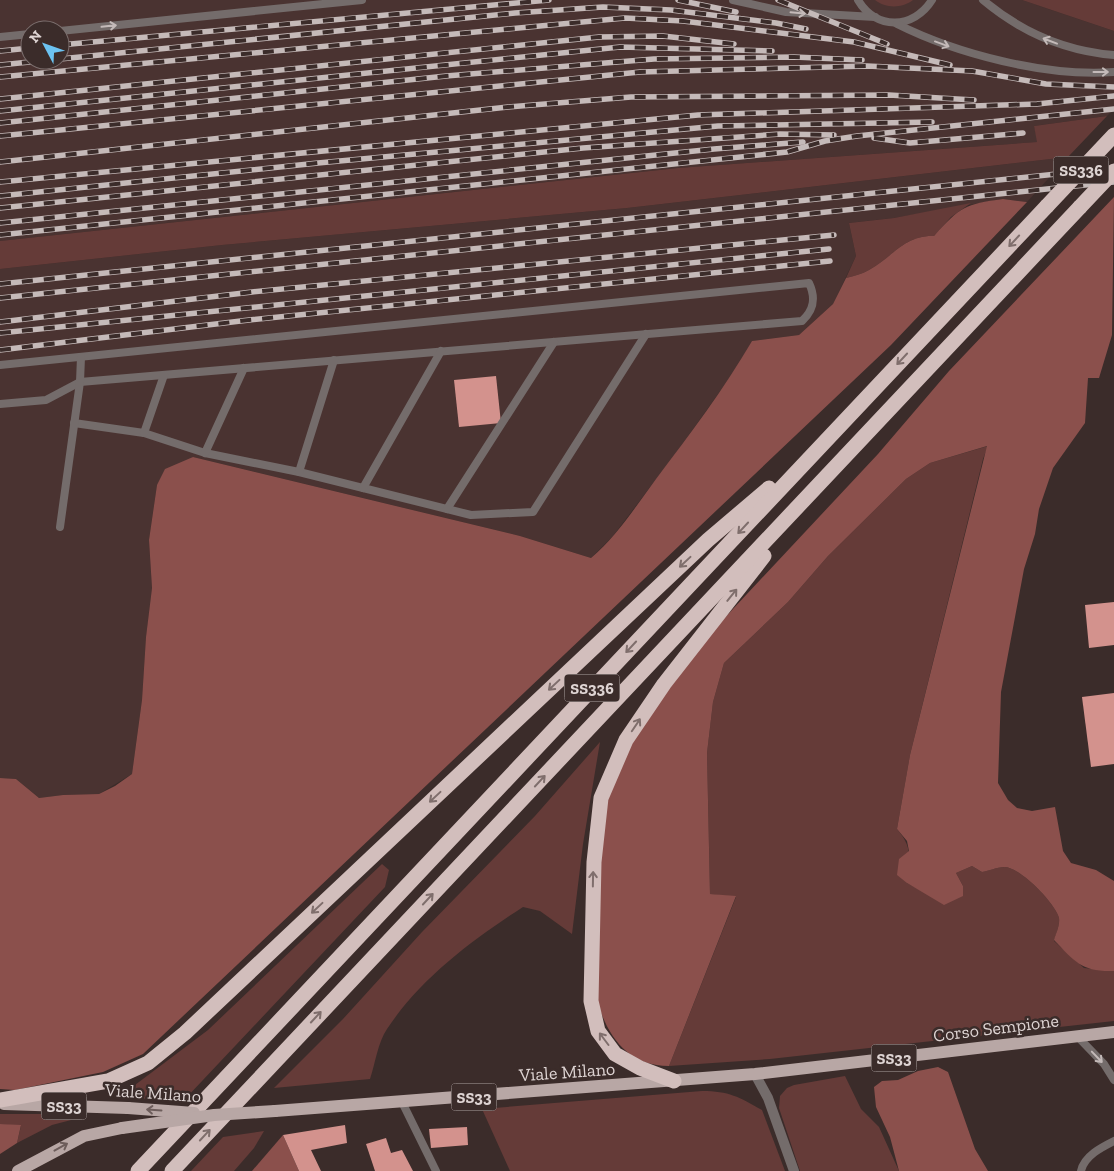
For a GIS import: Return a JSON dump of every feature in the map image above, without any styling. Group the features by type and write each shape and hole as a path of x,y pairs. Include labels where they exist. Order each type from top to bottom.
{"highway":[{"name":"SS336","path":"138,1171 1114,135"},
{"name":"SS336","path":"172,1171 1114,171"},
{"path":"0,1102 108,1081 148,1063 192,1026 708,540 827,438"},
{"path":"674,1081 640,1068 615,1054 598,1032 591,1001 594,862 601,798 626,740 664,684 717,614 846,455"}],"main road":[{"name":"Corso Sempione","path":"674,1081 755,1074 1114,1032"},
{"name":"Viale Milano","path":"18,1171 84,1136 122,1128 214,1115 674,1081"},
{"name":"Viale Milano","path":"0,1102 128,1108 214,1115"}],"street":[{"path":"755,1074 768,1098 794,1171"}],"lane":[{"path":"70,30 362,0"},
{"path":"733,0 786,12 875,17 897,24 940,44 1011,62 1054,69 1114,72"},
{"path":"858,0 862,7 875,17"},
{"path":"897,24 913,18 927,9 932,0"},
{"path":"983,0 1009,19 1041,37 1077,49 1114,55"},
{"path":"0,37 20,35"},
{"path":"0,365 809,284 814,295 811,313 802,321 80,382 46,400 0,404"},
{"path":"74,423 144,433 205,453 299,472 471,515 533,512 646,334"},
{"path":"447,509 554,342"},
{"path":"363,488 441,351"},
{"path":"60,527 80,382 81,357"},
{"path":"299,472 334,360"},
{"path":"205,453 244,368"},
{"path":"144,433 164,375"},
{"path":"1077,1036 1104,1064 1114,1080"},
{"path":"402,1102 436,1171"},
{"path":"1081,1171 1082,1166 1093,1153 1114,1141"}],"shaded area":[{"path":"0,0 1022,0 1114,31 1114,109 1107,116 1034,126 1038,142 678,168 0,241"},
{"path":"875,0 913,0 904,5 889,6"},
{"path":"1022,0 1114,0 1114,31"},
{"path":"1107,116 1068,157 627,208 222,245 0,269 0,241 678,168 1037,142 1034,126"},
{"path":"1068,157 1027,202 1003,199 894,218 849,223 856,256 833,304 799,335 752,341 736,369 676,453 613,536 591,558 520,536 193,457 157,485 149,540 152,588 146,637 142,700 132,774 99,794 39,798 16,779 0,778 0,269 222,245 627,208"},
{"path":"1114,197 1112,335 1099,378 1088,378 1085,423 1053,468 1039,509 1035,534 1024,569 1001,692 998,783 1008,800 1017,808 1032,811 1055,807 1063,851 1071,863 1096,870 1114,881 1114,971 1094,970 1080,964 1054,940 1059,918 1056,912 1036,887 1011,868 1001,867 982,872 972,866 956,873 963,886 963,896 944,905 897,875 899,859 909,851 907,841 897,829 910,755 987,446 930,463 906,479 828,556 788,602 724,663 713,702 707,753 710,894 736,896 669,1066 655,1065 631,1055 622,1047 607,1026 597,1001 601,849 606,806 611,788 632,742 646,719 718,625 878,454 949,371"},
{"path":"1003,199 1027,202 891,345 143,1054 103,1072 15,1090 0,1089 0,778 16,779 39,798 99,794 132,774 142,700 146,637 152,588 149,540 157,485 165,469 193,457 520,536 591,558 634,510 706,411 752,341 799,335 833,304 846,278 869,270 915,239 934,236 950,219 964,208"},
{"path":"971,203 951,217 934,236 915,239 869,270 846,278 856,256 849,223 894,218"},
{"path":"988,446 983,459 910,755 897,829 906,843 909,854 907,883 924,892 963,886 956,873 972,866 982,872 1004,867 1011,868 1036,887 1056,912 1059,924 1054,941 1084,968 1114,971 1114,1021 770,1059 669,1066 736,897 710,894 707,753 713,702 724,663 788,602 828,556 906,479 930,463"},
{"path":"600,742 583,844 572,934 540,911 523,907 449,961 415,993 384,1034 370,1079 274,1088 343,1019 422,932 535,816"},
{"path":"382,864 389,870 385,887 186,1098 145,1099 131,1088 208,1030"},
{"path":"938,1067 948,1072 975,1149 988,1171 899,1171 890,1137 876,1107 874,1087 882,1081 898,1080 918,1071"},
{"path":"845,1076 861,1109 879,1127 899,1171 800,1171 779,1108 780,1096 787,1088 794,1085"},
{"path":"702,1091 720,1092 734,1096 762,1110 785,1171 510,1171 482,1109"},
{"path":"0,1114 71,1114 75,1119 52,1125 17,1143 21,1126 0,1124"},
{"path":"0,1124 21,1125 17,1143 0,1154"},
{"path":"264,1131 254,1148 234,1171 191,1171 223,1137"},
{"path":"283,1135 299,1171 252,1171"}],"building":[{"path":"496,376 501,423 459,427 454,380"},
{"path":"1114,602 1114,645 1089,648 1085,605"},
{"path":"1114,693 1114,764 1091,767 1082,697"},
{"path":"345,1125 347,1143 311,1150 321,1171 299,1171 283,1135"},
{"path":"467,1127 468,1145 431,1148 429,1129"},
{"path":"386,1138 391,1153 402,1150 413,1171 375,1171 366,1144"}],"railway":[{"path":"70,44 549,0"},
{"path":"678,0 736,12"},
{"path":"778,0 887,44"},
{"path":"70,58 515,13 603,7 671,10 776,23 806,29"},
{"path":"0,77 625,18 683,21 854,42 950,65"},
{"path":"0,99 599,37 663,36 734,44"},
{"path":"0,111 620,47 772,51"},
{"path":"0,51 20,49"},
{"path":"0,123 446,76 654,59 794,57 862,60"},
{"path":"0,65 20,63"},
{"path":"0,136 640,72 867,66 972,71 1046,84 1114,87"},
{"path":"0,162 508,107 631,97 889,95 974,100"},
{"path":"0,182 698,115 1037,104 1114,96"},
{"path":"0,235 787,152 825,141 857,136 1114,109"},
{"path":"0,196 318,163 718,126 932,122"},
{"path":"874,138 910,143 1023,133"},
{"path":"0,208 583,148 780,134 834,135"},
{"path":"0,223 714,149 803,142"},
{"path":"0,284 1114,168"},
{"path":"0,298 1114,182"},
{"path":"0,322 252,292 834,235"},
{"path":"0,333 829,249"},
{"path":"0,350 249,320 830,261"}]}
